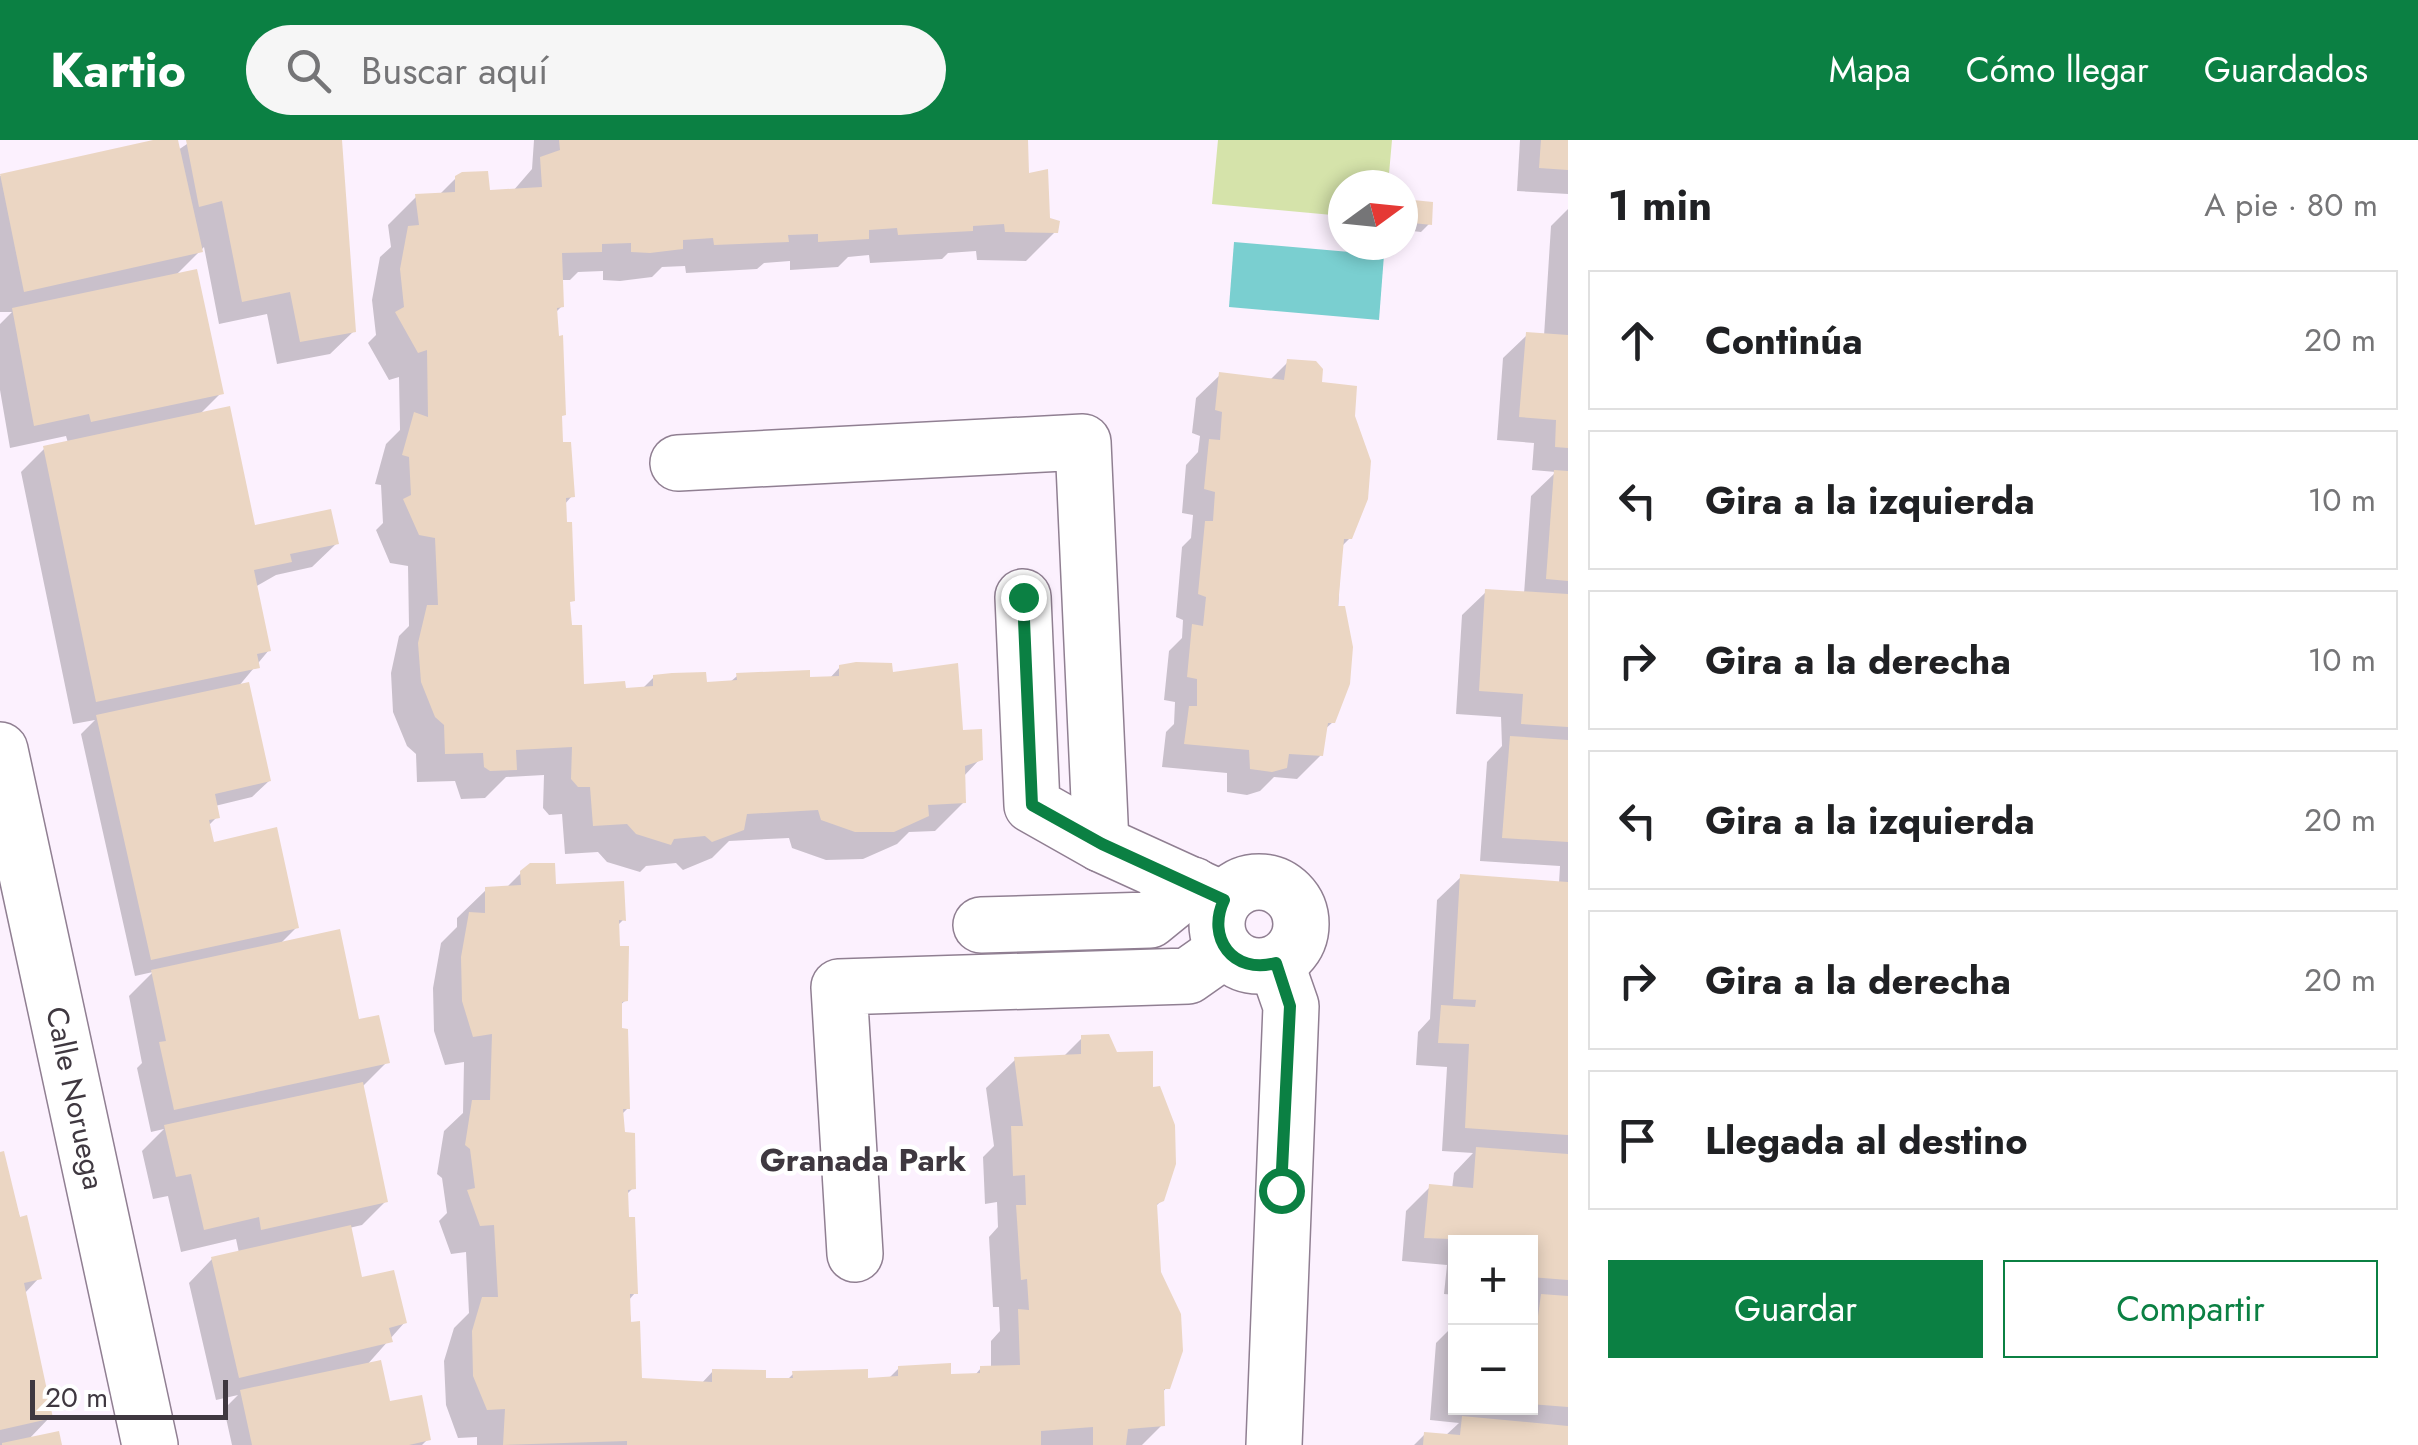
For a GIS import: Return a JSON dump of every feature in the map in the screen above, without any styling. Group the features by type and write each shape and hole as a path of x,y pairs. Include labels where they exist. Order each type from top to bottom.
{"street":[{"path":"678,463 1083,442 1102,844"},
{"path":"1023,597 1032,805 1229,924 1290,1006 1274,1445"},
{"name":"Calle Noruega","path":"0,750 150,1445"},
{"path":"981,925 1150,920 1229,924"},
{"path":"856,1254 840,988 1188,976 1229,924"}],"green space":[{"path":"1218,140 1392,140 1389,170 1328,170 1328,215 1212,204"}],"water":[{"path":"1234,242 1328,250 1328,260 1384,260 1379,320 1229,307"}],"building":[{"path":"153,140 178,140 203,252 24,292 0,174"},
{"path":"186,140 342,140 356,332 300,342 290,292 242,302 222,201 199,207"},
{"path":"559,140 1028,140 1029,173 1048,169 1050,218 1060,221 1058,233 1005,232 1004,224 973,226 973,231 898,235 897,228 869,230 869,239 818,242 818,234 788,235 789,242 714,245 713,238 683,240 683,249 650,253 631,252 631,243 602,244 602,252 562,253 564,307 557,308 559,336 563,335 563,442 571,442 575,497 566,498 567,522 572,522 575,601 570,602 572,625 582,625 584,684 625,681 626,688 653,686 653,675 672,673 706,672 707,682 737,680 736,673 810,670 810,677 839,676 839,665 856,662 892,663 893,672 958,663 963,730 982,729 983,760 965,766 966,803 928,805 929,816 894,832 855,832 821,820 818,810 747,814 744,830 712,842 705,836 674,839 671,845 636,834 627,824 593,826 590,787 578,787 571,779 572,747 516,750 517,770 490,771 484,767 483,753 445,754 444,725 435,717 421,682 418,643 427,605 438,605 435,538 419,535 403,499 411,495 409,457 402,455 414,412 428,417 427,350 418,353 395,312 404,307 400,269 408,226 419,225 415,194 455,192 455,176 462,172 488,171 490,190 542,187 540,157 560,150"},
{"path":"1541,140 1568,140 1568,170 1539,168"},
{"path":"1418,200 1433,202 1432,225 1418,224"},
{"path":"197,269 224,394 91,422 89,414 34,426 12,308"},
{"path":"1526,332 1568,335 1568,448 1555,447 1556,420 1519,417"},
{"path":"1287,359 1316,361 1323,369 1322,382 1357,386 1355,416 1371,461 1368,499 1352,539 1344,539 1338,606 1345,606 1353,647 1350,684 1335,723 1328,723 1323,756 1289,754 1287,768 1272,772 1250,769 1249,750 1184,744 1189,706 1197,706 1197,679 1187,677 1192,624 1203,626 1206,597 1198,594 1205,521 1213,521 1215,492 1204,489 1209,439 1220,440 1222,412 1215,410 1219,372 1284,380"},
{"path":"230,406 255,525 331,509 339,544 290,554 292,562 254,570 271,651 257,654 260,668 96,702 43,446"},
{"path":"1554,470 1568,471 1568,581 1546,579"},
{"path":"1485,589 1568,594 1568,727 1521,724 1523,694 1479,691"},
{"path":"249,682 271,781 215,794 220,818 209,820 214,842 277,827 299,928 151,960 96,715"},
{"path":"1510,736 1568,740 1568,842 1502,838"},
{"path":"530,863 555,863 556,884 624,881 626,921 619,920 620,946 629,946 628,1001 622,1002 622,1028 628,1029 630,1109 623,1109 625,1132 635,1133 636,1189 628,1190 629,1217 635,1217 638,1294 630,1294 631,1322 640,1321 642,1378 712,1382 712,1369 766,1370 766,1378 793,1378 792,1371 868,1369 868,1378 898,1376 898,1366 951,1363 951,1374 980,1373 980,1366 1020,1365 1018,1309 1029,1310 1027,1279 1021,1280 1016,1205 1026,1205 1025,1175 1013,1176 1011,1126 1023,1126 1014,1057 1081,1054 1081,1035 1109,1034 1117,1052 1153,1051 1153,1087 1160,1086 1175,1125 1176,1164 1164,1201 1157,1204 1161,1272 1181,1314 1183,1351 1170,1389 1164,1389 1165,1426 1128,1429 1126,1445 1093,1445 1093,1427 1041,1431 1041,1445 627,1445 627,1441 503,1445 505,1409 487,1410 473,1376 472,1331 482,1297 498,1297 494,1225 480,1226 467,1190 475,1188 470,1149 465,1145 472,1100 490,1100 492,1034 473,1037 462,1001 461,957 469,912 485,913 485,887 521,885 520,871"},
{"path":"1460,874 1568,882 1568,1135 1465,1128 1469,1044 1438,1043 1441,1005 1475,1007 1476,1000 1453,999"},
{"path":"340,929 359,1019 379,1015 390,1063 174,1110 159,1042 166,1041 151,970"},
{"path":"363,1082 388,1202 261,1230 259,1217 204,1230 191,1174 176,1177 164,1125"},
{"path":"1476,1147 1568,1154 1568,1280 1538,1278 1538,1235 1424,1238 1429,1184 1473,1188"},
{"path":"4,1151 20,1217 27,1215 42,1279 24,1283 53,1418 0,1430 0,1152"},
{"path":"351,1225 362,1277 394,1270 407,1323 389,1328 393,1342 239,1378 211,1257"},
{"path":"1541,1294 1568,1296 1568,1407 1538,1405"},
{"path":"381,1360 390,1401 422,1395 431,1440 409,1445 252,1445 240,1390"},
{"path":"1462,1416 1568,1426 1568,1445 1423,1445 1424,1432 1460,1435"},
{"path":"59,1431 62,1445 2,1445 2,1443"}],"district":[{"name":"Granada Park","path":"863,1160"}],"route":[{"path":"1023,597 1032,805 1102,844 1224,900 1216,925 1225,950 1248,965 1263,967 1276,963 1290,1006 1281,1190"}]}
